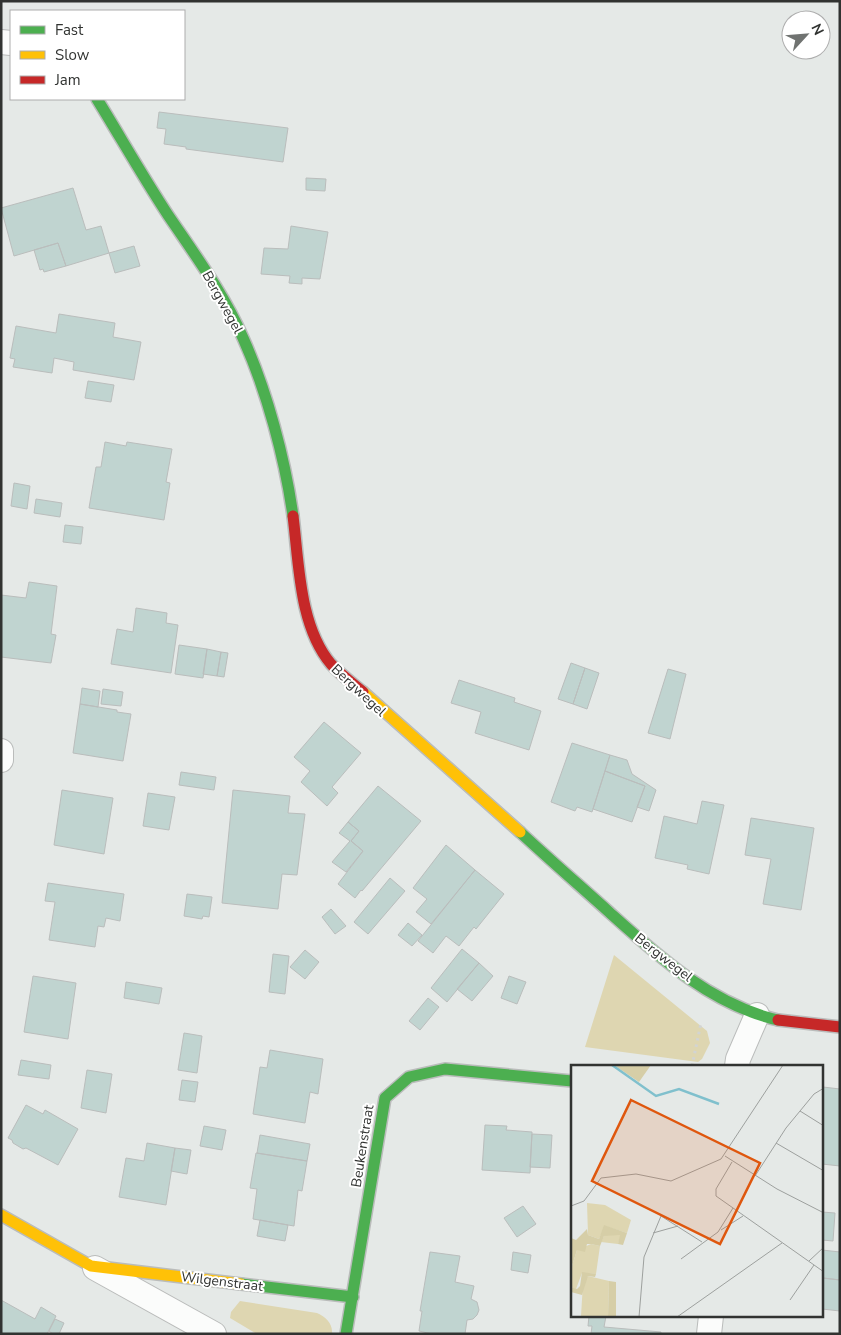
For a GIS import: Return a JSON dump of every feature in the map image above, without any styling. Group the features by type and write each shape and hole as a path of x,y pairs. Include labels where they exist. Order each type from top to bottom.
{"street":[{"name":"Bergwegel","path":"98,100 167,213 211,278 243,337 260,382 273,425 290,497 308,620 318,644 331,664 653,951 715,996 757,1014 789,1022 840,1027"},
{"path":"1,751 1,760"},
{"path":"737,1065 757,1014"},
{"name":"Beukenstraat","path":"346,1334 385,1098 409,1078 445,1069 571,1081"},
{"name":"Wilgenstraat","path":"1,1214 214,1334"},
{"name":"Wilgenstraat","path":"91,1266 353,1297"},
{"path":"709,1334 711,1318"}],"path":[{"path":"692,1065 703,1015 715,996"}],"shaded area":[{"path":"614,955 707,1031 710,1043 702,1059 698,1062 585,1047"},
{"path":"240,1301 317,1313 328,1321 332,1334 257,1334 230,1318 231,1312"}],"building":[{"path":"159,112 288,128 283,162 186,149 186,147 164,144 166,129 157,128"},
{"path":"306,178 326,179 325,191 306,190"},
{"path":"73,188 86,230 101,226 109,253 66,266 58,243 14,256 1,208"},
{"path":"291,226 328,232 320,279 302,278 302,284 289,283 290,276 261,274 264,248 288,249"},
{"path":"58,243 66,266 44,272 43,269 40,270 34,250"},
{"path":"134,246 140,266 115,273 109,253"},
{"path":"59,314 115,323 113,337 141,342 134,380 73,370 74,362 54,358 52,373 13,367 15,359 10,358 16,326 56,333"},
{"path":"88,381 114,385 111,402 85,398"},
{"path":"105,442 126,446 127,442 172,449 166,482 170,483 164,520 89,508 96,467 101,467"},
{"path":"14,483 30,486 27,509 11,506"},
{"path":"36,499 62,503 60,517 34,513"},
{"path":"65,525 83,527 81,544 63,542"},
{"path":"29,582 57,586 51,634 56,635 51,663 1,657 1,595 26,598"},
{"path":"136,608 167,613 166,623 178,625 171,673 111,664 117,629 133,632"},
{"path":"179,645 207,649 203,678 175,674"},
{"path":"207,649 221,652 217,676 203,674"},
{"path":"221,652 228,653 224,677 217,676"},
{"path":"571,663 585,668 573,704 558,699"},
{"path":"585,668 599,673 587,709 573,704"},
{"path":"668,669 686,674 670,739 648,733"},
{"path":"459,680 515,698 514,702 541,711 529,750 475,733 481,712 451,703"},
{"path":"82,688 100,691 98,707 80,704"},
{"path":"103,689 123,692 121,706 101,704"},
{"path":"80,704 131,714 123,761 73,753"},
{"path":"324,722 361,753 332,787 338,793 327,806 301,782 310,771 294,757"},
{"path":"572,743 610,755 592,812 577,807 575,811 551,802"},
{"path":"610,755 627,760 632,774 656,790 649,811 637,807 645,786 605,771"},
{"path":"605,771 645,786 632,822 593,809"},
{"path":"181,772 216,777 214,790 179,785"},
{"path":"378,786 421,821 355,898 338,884 363,851 351,841 359,831 348,822"},
{"path":"62,790 113,798 104,854 54,845"},
{"path":"233,790 290,796 288,813 305,814 297,875 282,874 278,909 222,903"},
{"path":"148,793 175,797 169,830 143,826"},
{"path":"702,801 724,805 709,874 687,869 688,865 655,858 664,816 697,824"},
{"path":"751,818 814,828 801,910 763,904 771,859 745,855"},
{"path":"348,822 359,831 351,841 363,851 346,872 332,862 350,841 339,833"},
{"path":"446,845 475,870 431,924 416,912 427,899 413,888"},
{"path":"475,870 504,894 476,929 474,927 459,946 446,936 433,953 418,941"},
{"path":"390,878 405,891 368,934 354,922"},
{"path":"48,883 124,894 120,921 106,918 104,927 98,926 95,947 49,940 55,902 45,901"},
{"path":"187,894 212,897 209,917 203,916 202,919 184,916"},
{"path":"331,909 346,926 335,934 322,917"},
{"path":"408,923 422,935 412,946 398,935"},
{"path":"462,949 479,963 447,1002 431,988"},
{"path":"305,950 319,962 305,979 290,967"},
{"path":"273,954 289,956 285,994 269,992"},
{"path":"479,963 493,976 472,1001 457,989"},
{"path":"33,976 76,983 68,1039 24,1032"},
{"path":"509,976 526,982 517,1004 501,998"},
{"path":"126,982 162,988 159,1004 124,998"},
{"path":"428,998 439,1007 420,1030 409,1021"},
{"path":"184,1033 202,1036 197,1073 178,1070"},
{"path":"270,1050 323,1059 318,1094 310,1092 305,1123 253,1114 260,1067 267,1068"},
{"path":"21,1060 51,1065 49,1079 18,1075"},
{"path":"87,1070 112,1074 106,1113 81,1108"},
{"path":"182,1080 198,1082 195,1102 179,1100"},
{"path":"824,1087 840,1089 840,1166 824,1164"},
{"path":"26,1105 43,1114 45,1110 78,1129 58,1165 26,1148 23,1149 8,1138"},
{"path":"485,1125 507,1126 506,1130 532,1132 530,1173 482,1170"},
{"path":"204,1126 226,1130 222,1150 200,1146"},
{"path":"532,1134 552,1135 550,1168 530,1167"},
{"path":"260,1135 310,1144 307,1161 257,1153"},
{"path":"147,1143 175,1148 166,1205 119,1197 126,1158 144,1161"},
{"path":"175,1148 191,1150 187,1174 171,1171"},
{"path":"256,1153 307,1161 302,1191 298,1190 294,1226 253,1219 257,1189 250,1188"},
{"path":"523,1206 536,1224 517,1237 504,1218"},
{"path":"824,1212 835,1213 833,1241 824,1240"},
{"path":"260,1220 288,1225 285,1241 257,1236"},
{"path":"824,1250 840,1252 840,1280 824,1278"},
{"path":"430,1252 460,1256 455,1282 474,1286 471,1299 477,1302 479,1310 473,1319 467,1320 465,1334 432,1334 419,1331 422,1311 420,1311"},
{"path":"513,1252 531,1255 528,1273 511,1270"},
{"path":"824,1278 840,1280 840,1311 824,1309"},
{"path":"1,1300 35,1319 41,1307 56,1316 47,1334 1,1334"},
{"path":"589,1318 606,1318 604,1327 661,1332 661,1334 591,1334 592,1326 588,1326"},
{"path":"55,1319 64,1323 59,1334 53,1334 49,1331"}],"traffic: fast":[{"path":"98,100 159,201 218,290 235,322 260,380 274,426 290,494 293,516"},
{"path":"520,832 666,962 708,991 730,1003 778,1020"},
{"path":"346,1334 385,1098 409,1077 445,1069 571,1081"},
{"path":"241,1284 353,1297"}],"traffic: slow":[{"path":"363,692 520,832"},
{"path":"1,1215 91,1266 241,1284"}],"traffic: jam":[{"path":"293,516 302,593 312,631 320,649 331,664 363,692"},
{"path":"778,1020 840,1027"}]}
